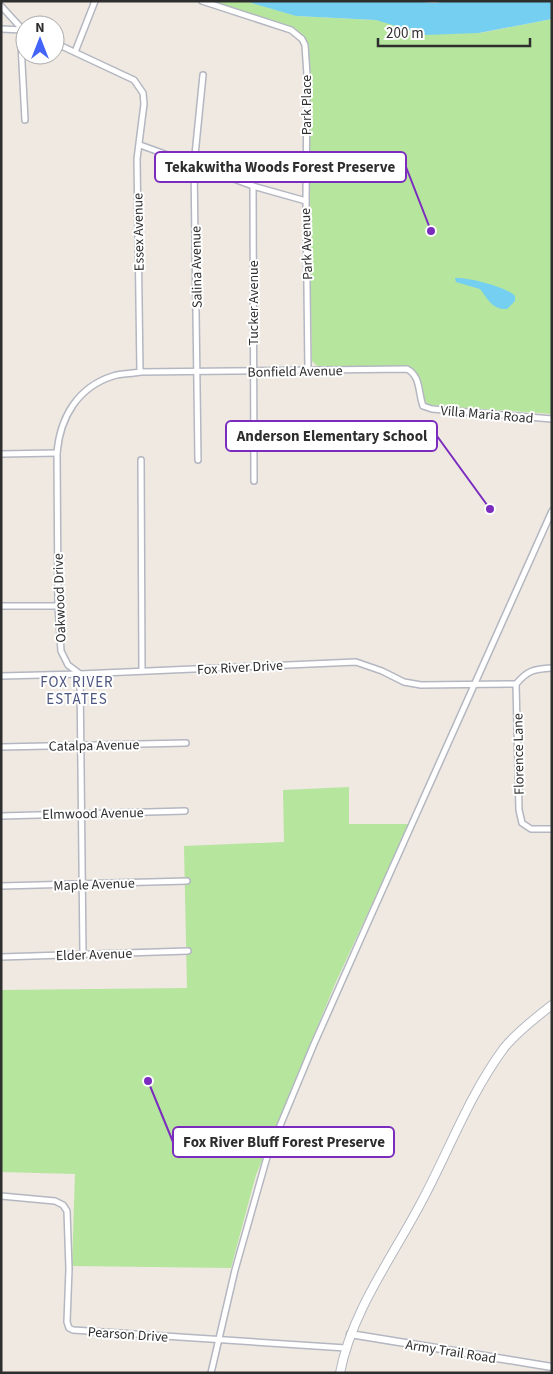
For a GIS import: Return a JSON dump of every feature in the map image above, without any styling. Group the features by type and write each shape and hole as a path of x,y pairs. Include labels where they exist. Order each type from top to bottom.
{"main road":[{"path":"340,1373 350,1334 428,1190 484,1077 506,1046 552,1005"}],"street":[{"path":"65,48 75,52 95,1"},
{"name":"Park Place","path":"202,1 291,30 302,39 305,45 307,75 306,202"},
{"path":"1,6 15,21"},
{"path":"1,29 15,30"},
{"name":"Essex Avenue","path":"75,52 134,80 143,93 144,104 137,159 140,372"},
{"path":"22,65 25,120"},
{"name":"Salina Avenue","path":"198,460 194,165 203,75"},
{"name":"Park Avenue","path":"140,145 253,186 306,202 308,371"},
{"name":"Tucker Avenue","path":"253,186 254,481"},
{"name":"Bonfield Avenue","path":"140,372 197,373 407,369 416,377 419,396 423,406"},
{"name":"Oakwood Drive","path":"80,674 68,665 61,651 58,606 58,440 70,408 82,393 103,380 122,374 140,372"},
{"name":"Villa Maria Road","path":"423,406 432,409 552,419"},
{"path":"1,454 57,453"},
{"path":"141,460 142,672"},
{"path":"211,1373 235,1270 267,1157 314,1044 552,511"},
{"path":"1,606 58,606"},
{"name":"Fox River Drive","path":"1,676 142,672 356,662 382,671 404,682 421,685 516,684"},
{"path":"516,684 524,675 534,669 552,668"},
{"path":"80,674 83,955"},
{"name":"Florence Lane","path":"516,684 519,810 522,823 531,829 552,829"},
{"name":"Catalpa Avenue","path":"1,747 186,743"},
{"name":"Elmwood Avenue","path":"1,816 185,812"},
{"name":"Maple Avenue","path":"1,886 187,881"},
{"name":"Elder Avenue","path":"1,957 188,951"},
{"name":"Pearson Drive","path":"1,1196 55,1201 63,1205 67,1211 69,1269 67,1317 69,1328 73,1330 346,1348"},
{"name":"Army Trail Road","path":"350,1334 552,1367"}],"green space":[{"path":"211,1 245,1 297,16 376,20 465,33 480,33 552,19 552,414 428,405 419,377 416,372 406,366 321,367 312,361 309,48 305,39 295,29"},
{"path":"349,787 349,824 409,824 335,984 256,1175 231,1268 72,1266 75,1174 1,1172 1,990 187,988 184,846 284,842 283,790"}],"water":[{"path":"245,1 410,1 435,3 447,1 552,1 552,19 479,33 425,35 376,20 296,16"},
{"path":"455,278 487,283 504,289 515,296 515,301 507,309 498,308 491,303 480,289 456,282"}],"place":[{"name":"Tekakwitha Woods Forest Preserve","path":"431,231"},
{"name":"Anderson Elementary School","path":"490,509"},
{"name":"Fox River Bluff Forest Preserve","path":"148,1081"}],"district":[{"name":"FOX RIVER ESTATES","path":"77,690"}]}
